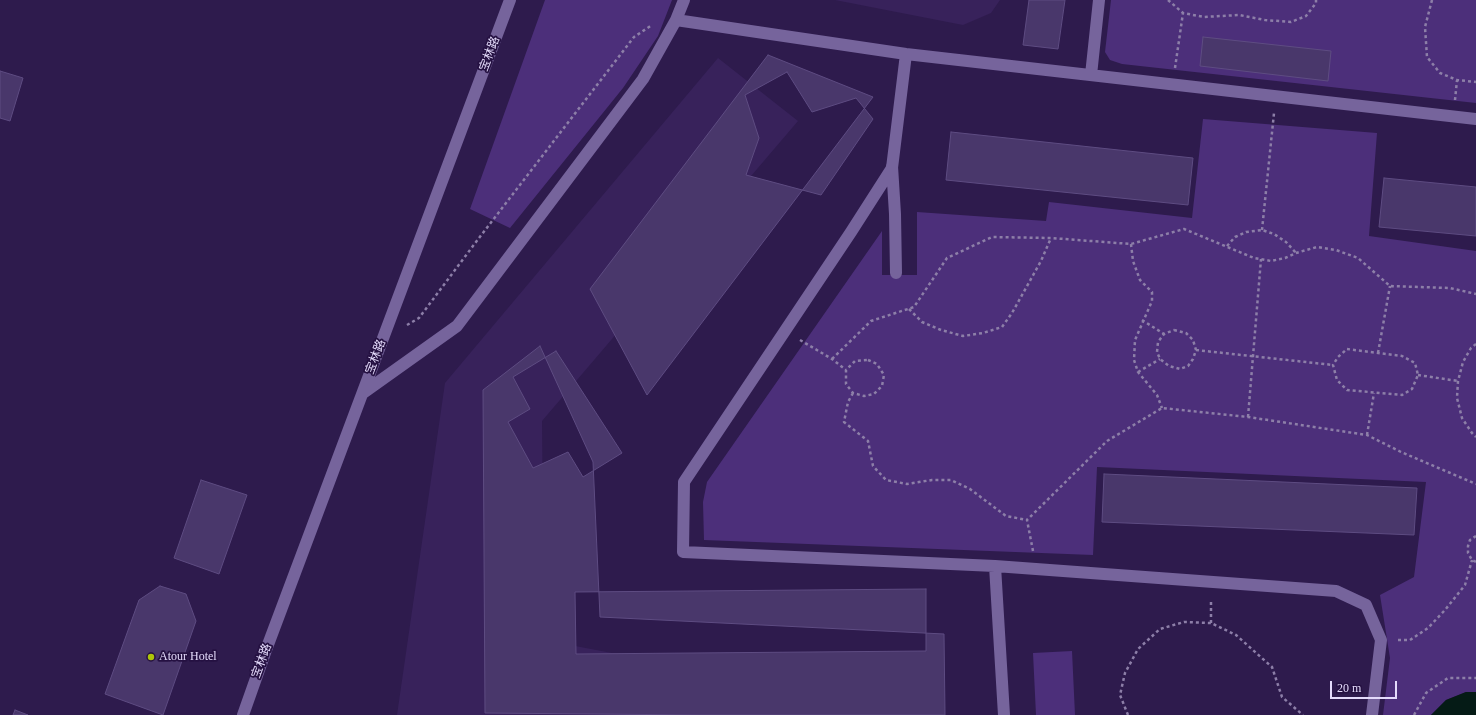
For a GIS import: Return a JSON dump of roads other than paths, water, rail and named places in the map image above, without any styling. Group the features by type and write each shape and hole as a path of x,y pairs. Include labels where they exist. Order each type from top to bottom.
{"street":[{"name":"宝林路","path":"243,715 510,0"},
{"path":"363,393 457,326 643,79 676,20 684,0"},
{"path":"1091,75 1099,0"},
{"path":"676,20 906,54 1476,119"},
{"path":"906,54 892,168 684,482 682,552 995,566 1336,591 1366,605 1381,640 1372,715"},
{"path":"892,165 896,273"},
{"path":"995,566 1004,715"}],"place":[{"name":"Atour Hotel","path":"151,657"}]}
